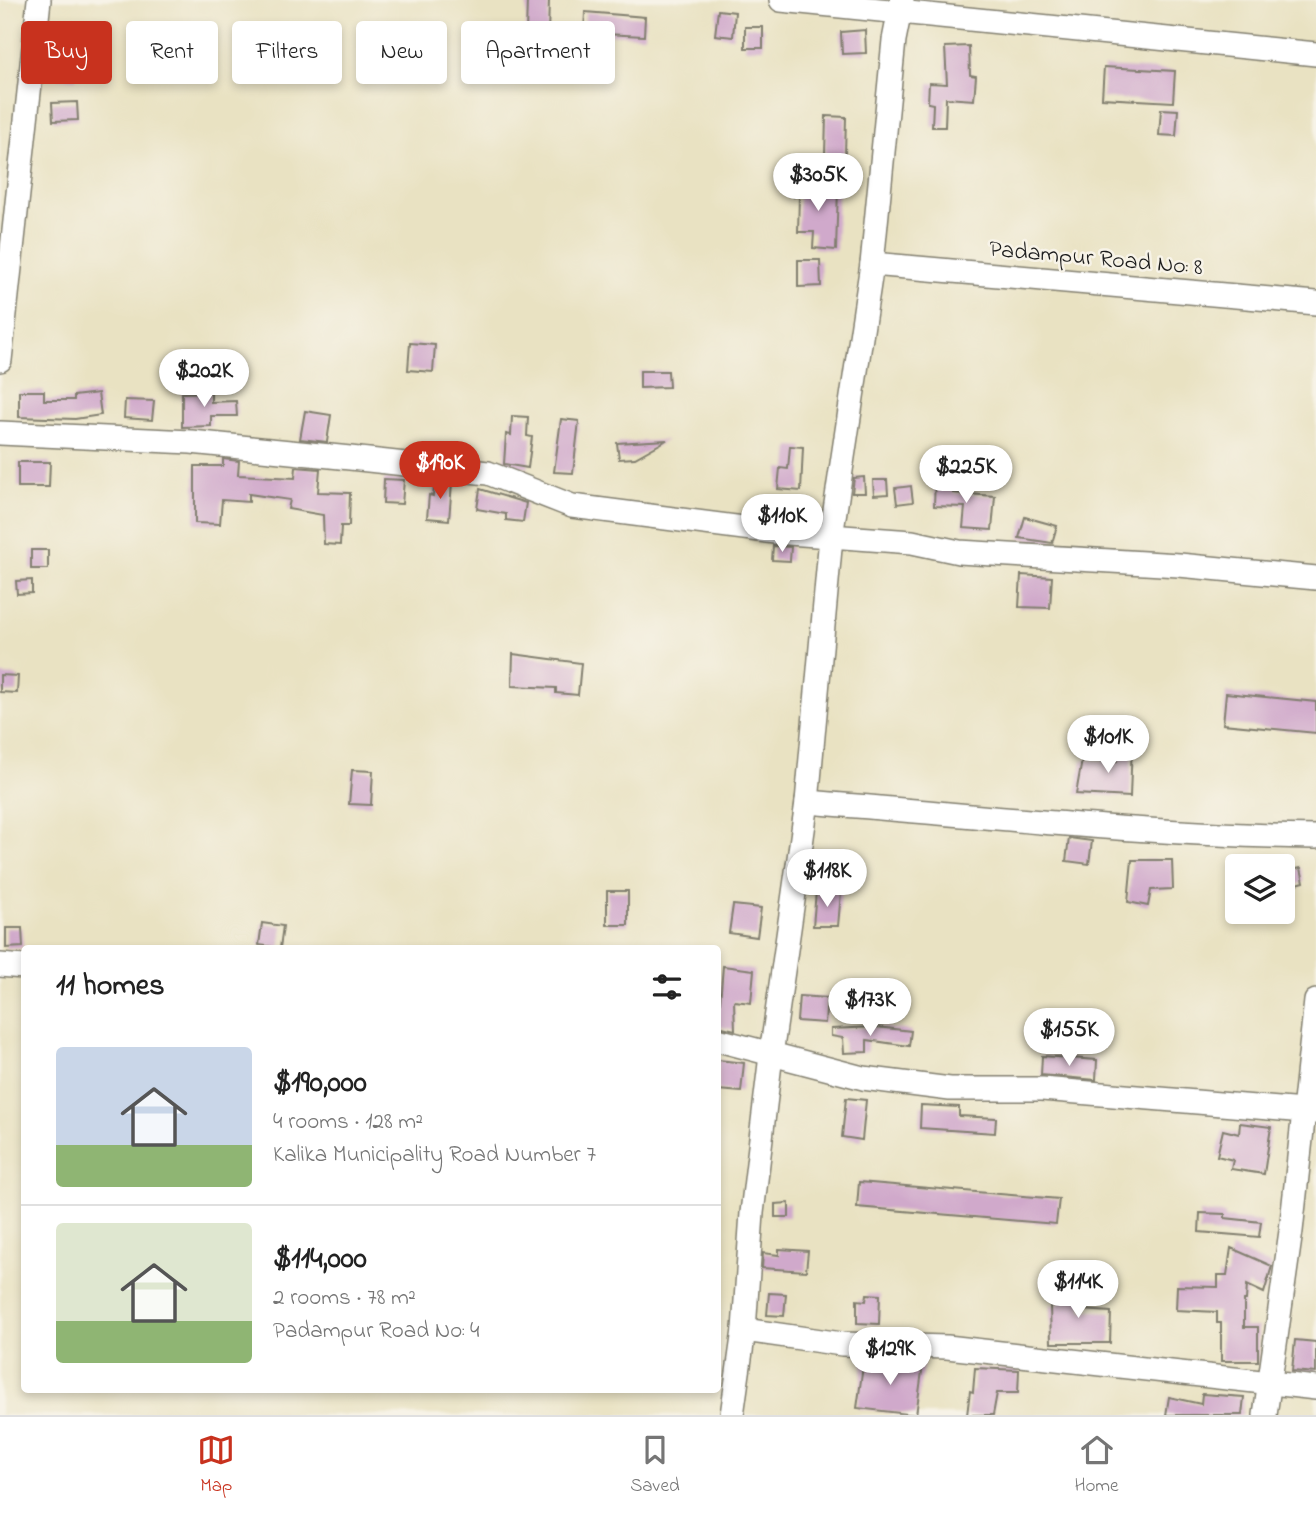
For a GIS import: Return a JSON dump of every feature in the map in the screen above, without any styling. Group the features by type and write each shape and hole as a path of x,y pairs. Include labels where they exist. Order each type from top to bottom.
{"street":[{"path":"0,360 38,0"},
{"path":"780,0 901,6 1316,54"},
{"path":"732,1415 744,1330 752,1213 771,1055 807,802 831,537 872,264 894,40 901,6"},
{"name":"Padampur Road No: 8","path":"872,264 1316,303"},
{"path":"0,433 191,442 488,473 572,506 831,537 912,542 959,552 1179,565 1316,578"},
{"path":"807,802 1086,827 1218,836 1316,837"},
{"path":"0,965 21,967"},
{"path":"1265,1415 1310,1111 1316,1001"},
{"path":"721,1041 863,1078 950,1089 1042,1088 1310,1111"},
{"path":"744,1330 842,1344 959,1348 1316,1388"}],"building":[{"path":"527,0 549,0 548,21 526,21"},
{"path":"718,10 735,12 733,37 715,35"},
{"path":"585,12 645,17 644,36 615,35 615,21 585,21"},
{"path":"745,27 763,27 763,48 745,48"},
{"path":"865,30 866,53 842,54 841,32"},
{"path":"969,46 970,75 976,76 974,100 946,98 945,127 932,127 933,104 928,103 929,83 947,84 945,47"},
{"path":"1104,67 1175,71 1173,102 1102,98"},
{"path":"77,102 78,120 53,121 52,103"},
{"path":"1161,109 1178,110 1176,136 1159,135"},
{"path":"826,116 846,117 845,155 825,154"},
{"path":"811,180 811,186 838,188 836,250 813,248 814,232 798,232 799,196 794,197 794,181"},
{"path":"798,260 820,260 821,286 798,287"},
{"path":"410,343 435,345 433,372 408,370"},
{"path":"640,371 668,371 669,387 640,388"},
{"path":"19,391 44,391 44,400 74,400 74,396 98,393 101,415 75,419 19,417"},
{"path":"211,392 211,402 236,401 237,416 211,416 211,426 182,427 182,393"},
{"path":"125,400 154,401 152,420 124,418"},
{"path":"305,411 331,415 327,442 300,439"},
{"path":"512,416 528,417 527,436 532,437 528,468 504,464 506,434 511,435"},
{"path":"561,419 579,421 573,473 554,472"},
{"path":"667,440 635,458 619,459 617,443"},
{"path":"790,446 803,447 801,491 778,489 780,468 788,469"},
{"path":"223,459 239,461 238,475 295,478 296,467 320,469 318,492 350,493 349,526 341,526 340,545 324,544 323,515 288,509 290,500 249,494 249,502 222,500 220,524 195,523 195,466 223,466"},
{"path":"18,462 50,462 49,487 18,487"},
{"path":"864,477 865,493 852,493 854,478"},
{"path":"384,479 404,480 402,504 383,503"},
{"path":"935,479 953,480 953,493 995,496 992,530 963,528 965,507 934,506"},
{"path":"873,480 887,480 888,494 874,495"},
{"path":"435,481 452,483 449,520 427,518 429,495 433,496"},
{"path":"911,486 913,502 897,504 895,488"},
{"path":"480,489 526,503 523,522 506,520 506,514 477,509"},
{"path":"1025,517 1057,526 1052,543 1019,538"},
{"path":"773,546 791,547 790,561 772,560"},
{"path":"31,550 48,550 48,569 31,569"},
{"path":"1021,575 1052,577 1050,608 1019,607"},
{"path":"32,580 32,593 17,594 16,581"},
{"path":"513,654 581,663 578,695 556,693 556,688 512,686"},
{"path":"0,675 18,676 17,693 0,692"},
{"path":"1226,693 1316,702 1316,733 1223,724"},
{"path":"1118,741 1132,743 1130,797 1076,794 1082,760 1117,761"},
{"path":"352,770 373,771 371,805 349,804"},
{"path":"1069,838 1092,841 1089,864 1066,861"},
{"path":"1132,860 1172,860 1173,889 1151,890 1148,906 1128,902"},
{"path":"1301,868 1304,882 1295,885 1295,869"},
{"path":"607,891 628,891 628,925 607,925"},
{"path":"816,891 841,892 838,926 813,926"},
{"path":"733,905 761,908 757,937 729,933"},
{"path":"262,923 283,926 280,945 259,945"},
{"path":"6,928 22,928 23,945 6,948"},
{"path":"723,966 754,970 751,1003 734,1001 735,1030 721,1027"},
{"path":"799,996 827,998 825,1023 797,1021"},
{"path":"876,1027 911,1031 909,1046 867,1040 867,1052 844,1053 843,1038 831,1036 831,1029"},
{"path":"1042,1056 1097,1060 1096,1080 1041,1075"},
{"path":"721,1060 744,1063 741,1092 721,1090"},
{"path":"846,1098 866,1100 862,1140 842,1137"},
{"path":"921,1105 959,1107 959,1116 996,1118 995,1133 920,1128"},
{"path":"1240,1123 1271,1127 1264,1174 1231,1169 1233,1160 1217,1156 1223,1130 1239,1134"},
{"path":"859,1182 1059,1199 1056,1224 857,1207"},
{"path":"789,1203 789,1217 775,1217 775,1204"},
{"path":"1200,1213 1225,1214 1225,1218 1261,1222 1259,1237 1199,1232"},
{"path":"1231,1248 1272,1266 1264,1293 1247,1285 1244,1300 1244,1327 1258,1327 1258,1361 1221,1361 1221,1323 1217,1323 1217,1312 1176,1310 1177,1286 1218,1287 1218,1275 1227,1275"},
{"path":"779,1249 808,1251 806,1271 762,1268 763,1253 779,1255"},
{"path":"1076,1285 1076,1289 1084,1290 1082,1310 1111,1312 1110,1343 1051,1343 1050,1305 1059,1305 1058,1286"},
{"path":"769,1293 786,1294 784,1316 767,1315"},
{"path":"867,1294 880,1295 879,1324 857,1323 857,1300 866,1301"},
{"path":"1295,1340 1316,1342 1316,1373 1292,1371"},
{"path":"864,1359 923,1364 916,1415 857,1408"},
{"path":"975,1368 1019,1370 1018,1393 997,1393 993,1415 967,1415"},
{"path":"1202,1394 1244,1397 1242,1415 1166,1415 1169,1397 1201,1404"}]}
